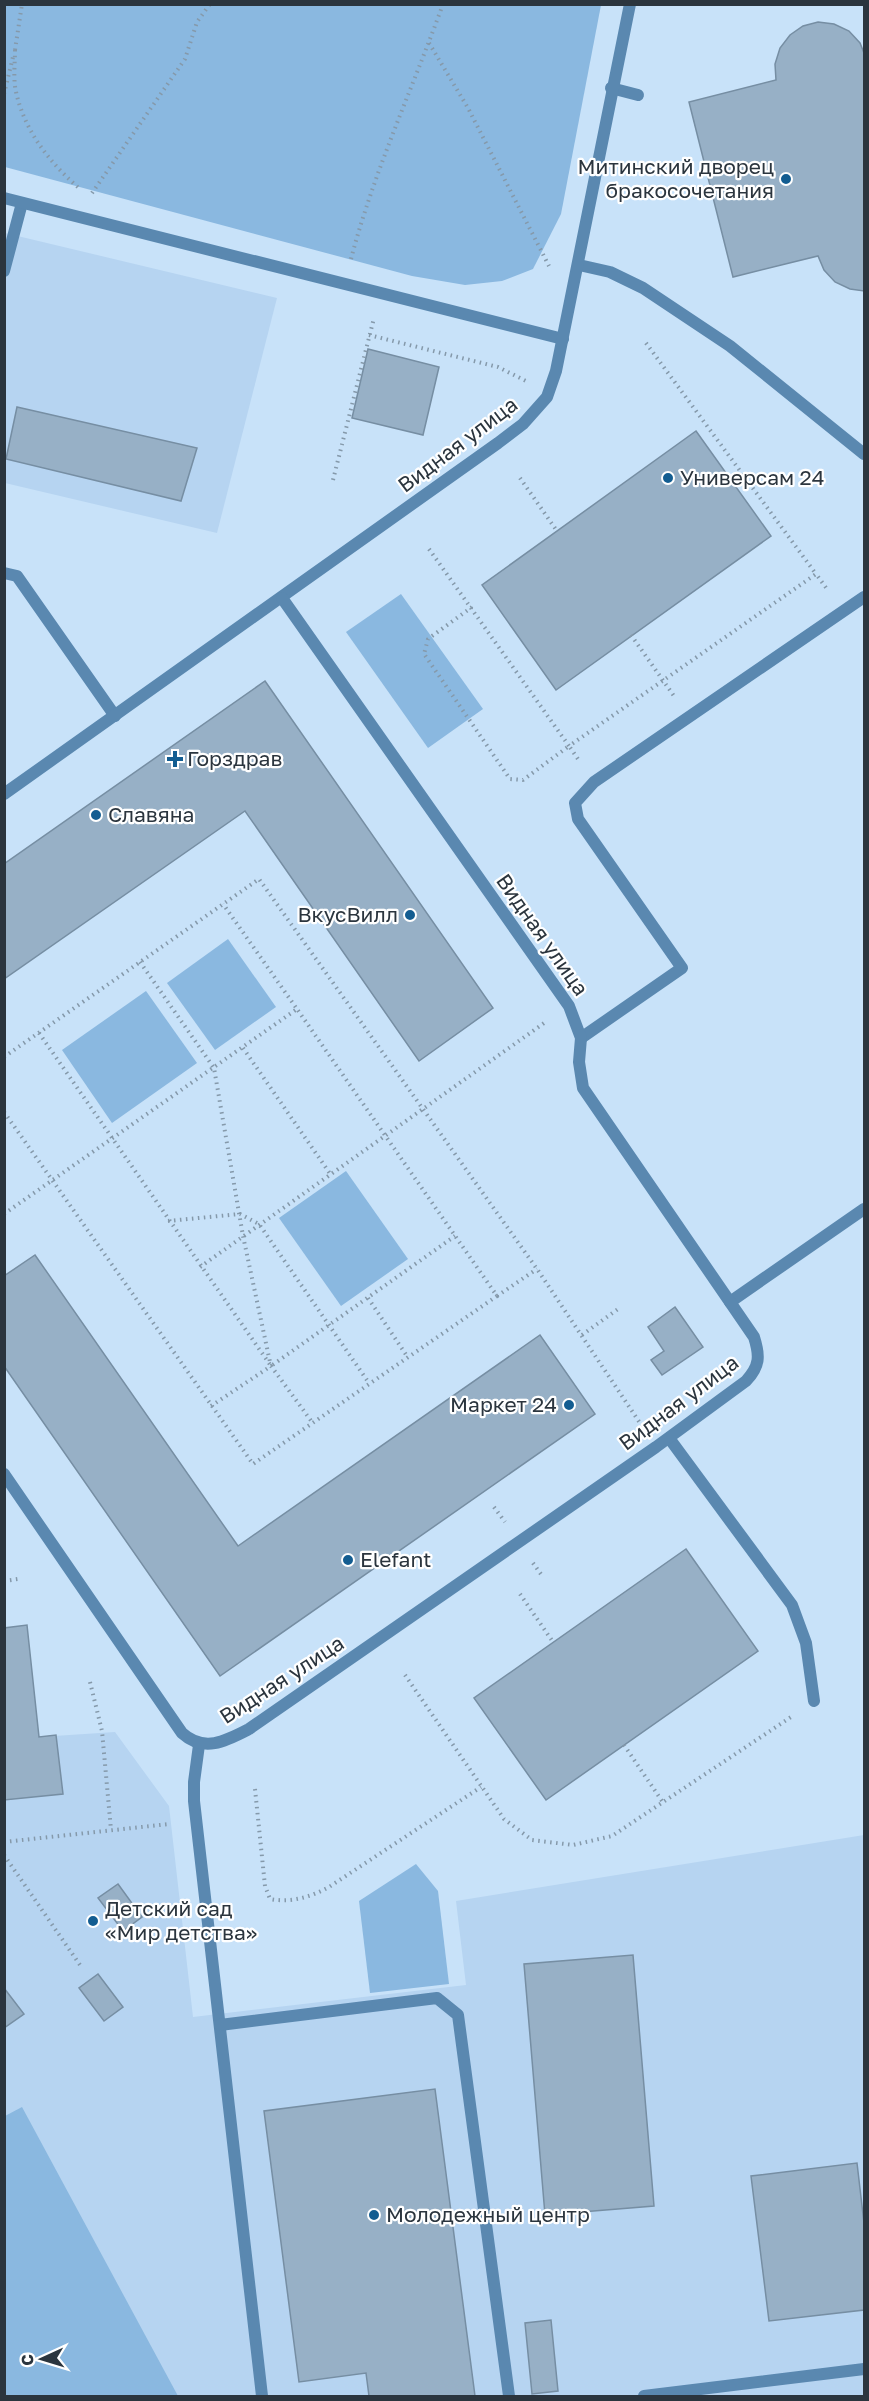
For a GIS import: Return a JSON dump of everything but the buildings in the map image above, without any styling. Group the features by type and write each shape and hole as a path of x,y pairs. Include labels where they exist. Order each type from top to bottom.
{"street":[{"name":"Видная улица","path":"4,794 524,424 548,397 579,265 611,88 630,4"},
{"path":"611,88 638,95"},
{"path":"4,198 563,339"},
{"path":"4,271 22,203"},
{"path":"579,265 610,272 643,288 730,346 864,454"},
{"path":"4,573 16,576 115,716"},
{"path":"581,1038 682,968 578,819 575,803 585,789 864,597"},
{"name":"Видная улица","path":"199,1744 215,1744 249,1729 669,1438 746,1381 756,1370 759,1354 754,1337 583,1088 579,1062 581,1038 569,1006 282,598"},
{"path":"730,1302 864,1209"},
{"path":"669,1438 792,1605 806,1643 814,1701"},
{"path":"4,1474 182,1733 199,1744 194,1801 262,2397"},
{"path":"220,2025 437,1998 458,2015 509,2397"},
{"path":"644,2397 864,2368"}],"path":[{"path":"4,94 15,50 22,4"},
{"path":"15,50 15,91 25,120 40,148 62,173 90,197 185,59 197,22 210,4"},
{"path":"350,263 362,215 443,4"},
{"path":"429,43 468,108 570,307"},
{"path":"333,480 374,317"},
{"path":"369,335 498,367 532,384"},
{"path":"646,343 842,611"},
{"path":"520,478 557,531"},
{"path":"429,549 569,746"},
{"path":"472,607 428,639 424,654 510,779 523,780 816,573"},
{"path":"631,635 689,717"},
{"path":"4,1057 259,879 537,1269 656,1447"},
{"path":"223,904 497,1296"},
{"path":"140,962 214,1068 243,1236 271,1366"},
{"path":"200,1267 569,1006"},
{"path":"4,1214 114,1140 297,1009"},
{"path":"39,1033 200,1267 312,1422"},
{"path":"243,1048 331,1174"},
{"path":"4,1112 253,1464 407,1356 537,1269"},
{"path":"168,1221 240,1214 259,1224 369,1383"},
{"path":"211,1406 455,1236"},
{"path":"368,1298 407,1356"},
{"path":"582,1335 618,1309"},
{"path":"494,1507 508,1528"},
{"path":"528,1557 543,1577"},
{"path":"4,1581 18,1580"},
{"path":"520,1594 553,1642"},
{"path":"405,1675 504,1820 532,1840 573,1845 612,1836 814,1701"},
{"path":"90,1682 102,1731 111,1830"},
{"path":"624,1745 662,1801"},
{"path":"255,1789 265,1886 270,1899 282,1901 315,1895 329,1887 481,1787"},
{"path":"4,1842 179,1824"},
{"path":"4,1855 80,1965"}],"shaded area":[{"path":"4,5 601,5 561,214 533,269 502,281 465,285 412,276 5,167"},
{"path":"5,233 277,298 217,533 5,483"},
{"path":"401,594 483,709 428,748 346,632"},
{"path":"228,939 276,1007 215,1050 167,983"},
{"path":"146,991 197,1063 112,1123 62,1050"},
{"path":"346,1171 408,1259 341,1306 279,1218"},
{"path":"27,1625 39,1737 115,1732 169,1806 193,2017 466,1985 456,1901 864,1835 864,2396 5,2396 4,1628"},
{"path":"416,1864 438,1891 449,1984 370,1993 359,1901"},
{"path":"22,2107 178,2396 5,2396 5,2116"}],"place":[{"name":"Митинский дворец бракосочетания","path":"786,179"},
{"name":"Универсам 24","path":"668,478"},
{"name":"Горздрав","path":"175,759"},
{"name":"Славяна","path":"96,815"},
{"name":"ВкусВилл","path":"410,915"},
{"name":"Маркет 24","path":"569,1405"},
{"name":"Elefant","path":"348,1560"},
{"name":"Детский сад «Мир детства»","path":"93,1921"},
{"name":"Молодежный центр","path":"374,2215"}]}
